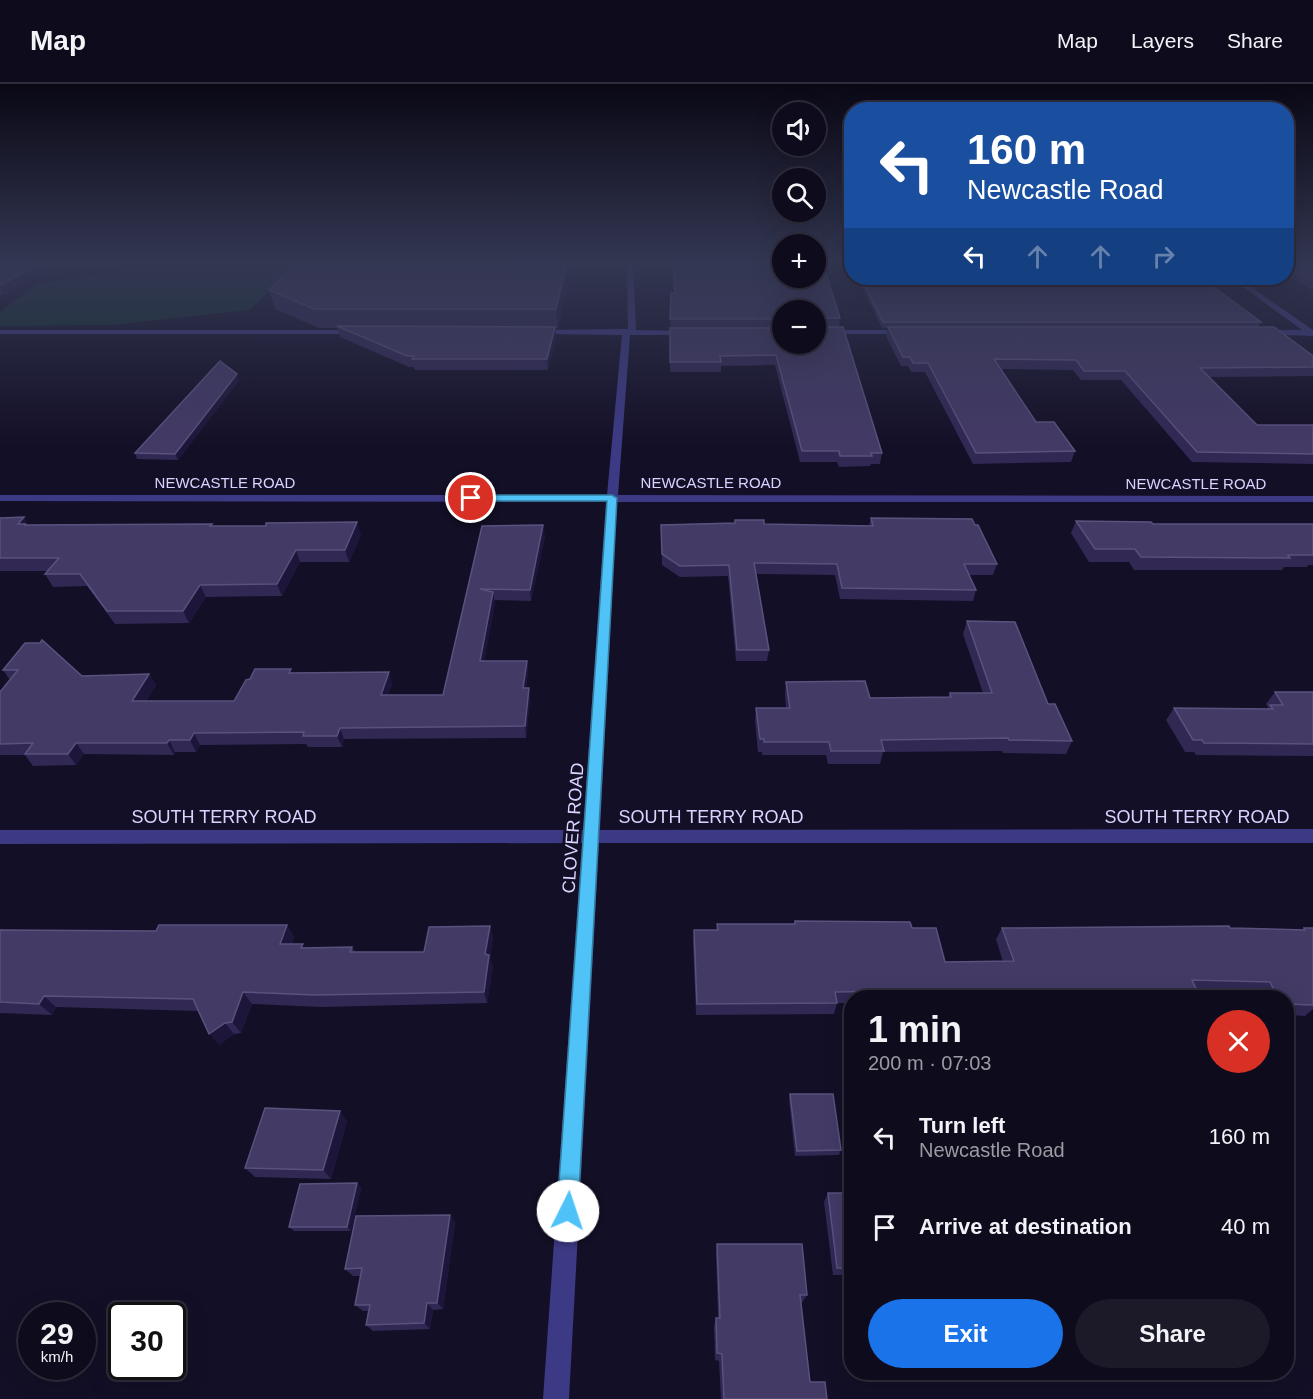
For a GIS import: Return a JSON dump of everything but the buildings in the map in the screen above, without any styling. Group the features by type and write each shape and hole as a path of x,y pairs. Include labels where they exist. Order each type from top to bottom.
{"street":[{"name":"CLOVER ROAD","path":"556,1399 612,498 626,333 632,330 632,324"},
{"path":"0,332 365,332"},
{"path":"523,332 702,333"},
{"path":"826,333 921,332"},
{"path":"1252,332 1312,333"},
{"name":"NEWCASTLE ROAD","path":"0,498 1313,499"},
{"name":"SOUTH TERRY ROAD","path":"0,837 1313,836"}],"green space":[{"path":"0,324 119,324 113,325"}],"route":[{"path":"471,498 612,498 568,1211"}]}
